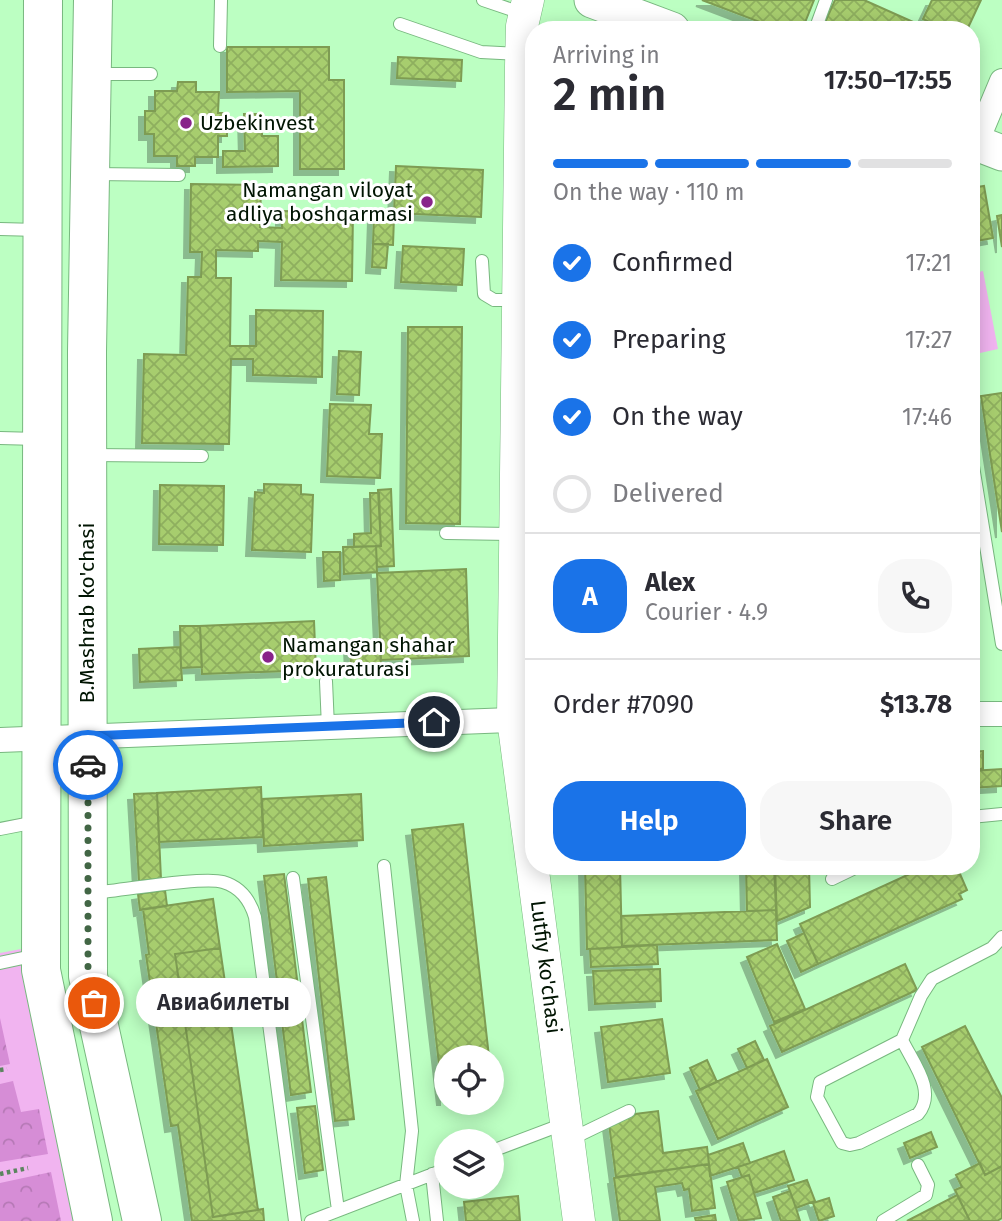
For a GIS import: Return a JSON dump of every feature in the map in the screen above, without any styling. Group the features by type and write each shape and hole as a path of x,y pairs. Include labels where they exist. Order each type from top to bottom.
{"main road":[{"path":"43,0 39,737 41,970 93,1221"},
{"name":"B.Mashrab ko'chasi","path":"93,0 87,455 88,976 142,1221"},
{"path":"592,0 649,21"}],"street":[{"name":"Lutfiy ko'chasi","path":"524,719 515,534 521,54 526,7"},
{"path":"983,146 1002,81"},
{"path":"980,714 1002,714"},
{"path":"0,740 524,719"},
{"name":"Lutfiy ko'chasi","path":"540,875 579,1221"}],"lane":[{"path":"220,46 221,0"},
{"path":"483,0 526,7"},
{"path":"818,21 826,0"},
{"path":"400,24 481,52 521,54"},
{"path":"92,74 151,74"},
{"path":"90,174 179,175"},
{"path":"0,229 42,230"},
{"path":"482,261 484,294 494,300 518,300"},
{"path":"0,438 41,439"},
{"path":"87,455 202,456"},
{"path":"980,508 1001,635"},
{"path":"446,533 515,534"},
{"path":"326,681 328,727"},
{"path":"980,816 1002,814"},
{"path":"0,829 40,821"},
{"path":"384,866 412,1131 406,1185 412,1221"},
{"path":"832,879 840,875"},
{"path":"293,878 338,1210"},
{"path":"88,894 213,881 234,887 247,898 254,917 295,1221"},
{"path":"902,1040 926,1090 928,1098 924,1107 918,1114 859,1143 842,1143 817,1097 820,1082 902,1040 932,979 992,948 1002,937"},
{"path":"0,963 41,954"},
{"path":"504,1149 629,1111"},
{"path":"883,1221 926,1195 928,1185 918,1165"},
{"path":"311,1221 432,1174 437,1221"}],"path":[{"path":"0,1070 7,1069"},
{"path":"0,1174 28,1168"}],"shaded area":[{"path":"983,271 998,349 980,353 980,272"},
{"path":"21,949 74,1221 0,1221 0,953"}],"green space":[{"path":"0,1018 10,1064 0,1066"},
{"path":"13,1081 21,1112 39,1109 48,1154 0,1162 0,1084"},
{"path":"51,1172 61,1221 0,1221 0,1183"}],"building":[{"path":"702,0 814,0 806,21 757,21"},
{"path":"835,0 864,0 911,21 826,21"},
{"path":"932,0 981,0 971,21 923,19"},
{"path":"227,47 329,47 329,80 344,80 344,169 300,169 300,91 227,92"},
{"path":"398,57 462,60 461,81 397,78"},
{"name":"Uzbekinvest","path":"178,82 196,82 196,92 219,92 218,113 227,113 227,136 218,136 218,157 195,157 195,166 177,166 177,156 154,156 154,134 145,134 145,111 155,111 155,91 177,91"},
{"path":"244,114 262,114 262,136 278,136 278,166 223,167 223,151 245,151"},
{"path":"396,166 483,170 481,217 394,213"},
{"path":"191,184 261,185 260,227 282,228 282,211 353,212 352,281 281,280 282,242 258,241 258,251 216,250 216,278 231,278 230,346 256,346 256,310 323,311 322,377 253,375 253,359 231,359 229,444 142,443 144,354 186,355 188,277 201,277 202,252 190,252"},
{"path":"984,186 993,238 980,240 980,187"},
{"path":"1002,215 1002,247 997,216"},
{"path":"374,216 394,217 393,245 373,244"},
{"path":"373,244 388,244 386,268 372,267"},
{"path":"403,246 464,249 462,285 401,282"},
{"path":"408,327 462,327 460,524 406,523"},
{"path":"339,351 361,352 359,395 337,394"},
{"path":"1002,393 1002,532 981,396"},
{"path":"330,404 371,405 369,434 382,434 380,478 327,476"},
{"path":"264,484 301,485 301,494 313,495 311,552 252,550 255,492 264,493"},
{"path":"160,485 224,486 223,545 159,544"},
{"path":"391,489 394,566 377,567 376,546 381,546 378,490"},
{"path":"370,493 379,493 381,546 354,547 354,534 371,533"},
{"path":"376,546 377,572 344,574 343,547"},
{"path":"323,552 340,552 340,580 324,581"},
{"path":"466,569 469,656 381,660 377,573"},
{"path":"314,621 316,670 202,674 200,626"},
{"path":"180,626 200,626 202,667 181,668"},
{"path":"380,642 381,666 351,667 350,644"},
{"path":"180,647 182,680 140,682 139,649"},
{"path":"980,751 983,751 983,769 980,769"},
{"path":"1002,769 1002,786 980,787 980,770"},
{"path":"261,787 263,837 159,842 157,793"},
{"path":"157,793 161,879 139,881 134,794"},
{"path":"361,794 363,840 264,846 262,799"},
{"path":"463,824 488,1045 437,1045 412,830"},
{"path":"284,874 311,1092 291,1095 264,876"},
{"path":"585,875 620,875 622,948 587,949"},
{"path":"746,875 774,875 776,910 747,911"},
{"path":"775,875 809,875 810,907 777,921"},
{"path":"907,875 960,875 967,890 959,894 962,899 818,964 800,924"},
{"path":"326,877 354,1119 335,1121 308,879"},
{"path":"165,890 167,906 140,910 138,894"},
{"path":"213,899 220,948 175,954 213,1217 263,1209 264,1221 192,1221 178,1125 171,1126 146,955 149,954 143,909"},
{"path":"776,910 777,940 622,946 621,916"},
{"path":"804,933 818,964 801,972 787,941"},
{"path":"777,944 805,1009 774,1022 747,957"},
{"path":"657,945 658,964 591,967 590,949"},
{"path":"220,948 258,1210 213,1217 175,954"},
{"path":"905,964 917,990 782,1052 770,1026"},
{"path":"660,969 661,1001 595,1004 593,971"},
{"path":"662,1019 670,1073 608,1082 601,1027"},
{"path":"965,1026 1002,1098 1002,1166 985,1175 922,1047"},
{"path":"755,1041 764,1060 747,1068 738,1049"},
{"path":"767,1059 788,1107 718,1139 696,1091"},
{"path":"707,1060 717,1082 700,1090 690,1068"},
{"path":"315,1106 323,1170 305,1173 297,1108"},
{"path":"658,1111 663,1153 707,1147 709,1164 616,1177 609,1124 635,1114"},
{"path":"931,1132 937,1147 910,1158 904,1143"},
{"path":"743,1143 750,1163 710,1176 708,1155"},
{"path":"784,1151 794,1180 754,1193 749,1175 742,1177 738,1167"},
{"path":"980,1163 985,1175 1002,1166 1002,1218 997,1221 970,1221 955,1190 962,1187 956,1175"},
{"path":"709,1164 715,1208 692,1211 689,1189 684,1190 682,1183 655,1187 660,1221 620,1221 614,1178"},
{"path":"749,1175 761,1218 739,1221 727,1182"},
{"path":"807,1180 815,1201 796,1208 788,1186"},
{"path":"790,1191 800,1221 781,1221 773,1197"},
{"path":"957,1195 970,1221 907,1221"},
{"path":"518,1196 520,1221 466,1221 464,1202"},
{"path":"829,1198 834,1216 819,1221 813,1203"},
{"path":"715,1215 716,1221 696,1221 695,1218"}],"way so far":[{"path":"88,765 88,976 94,1003"}],"place":[{"name":"Uzbekinvest","path":"186,123"},
{"name":"Namangan viloyat adliya boshqarmasi","path":"427,202"},
{"name":"Namangan shahar prokuraturasi","path":"268,657"},
{"name":"Авиабилеты","path":"94,1003"}],"route":[{"path":"88,765 88,736 434,722"}]}
